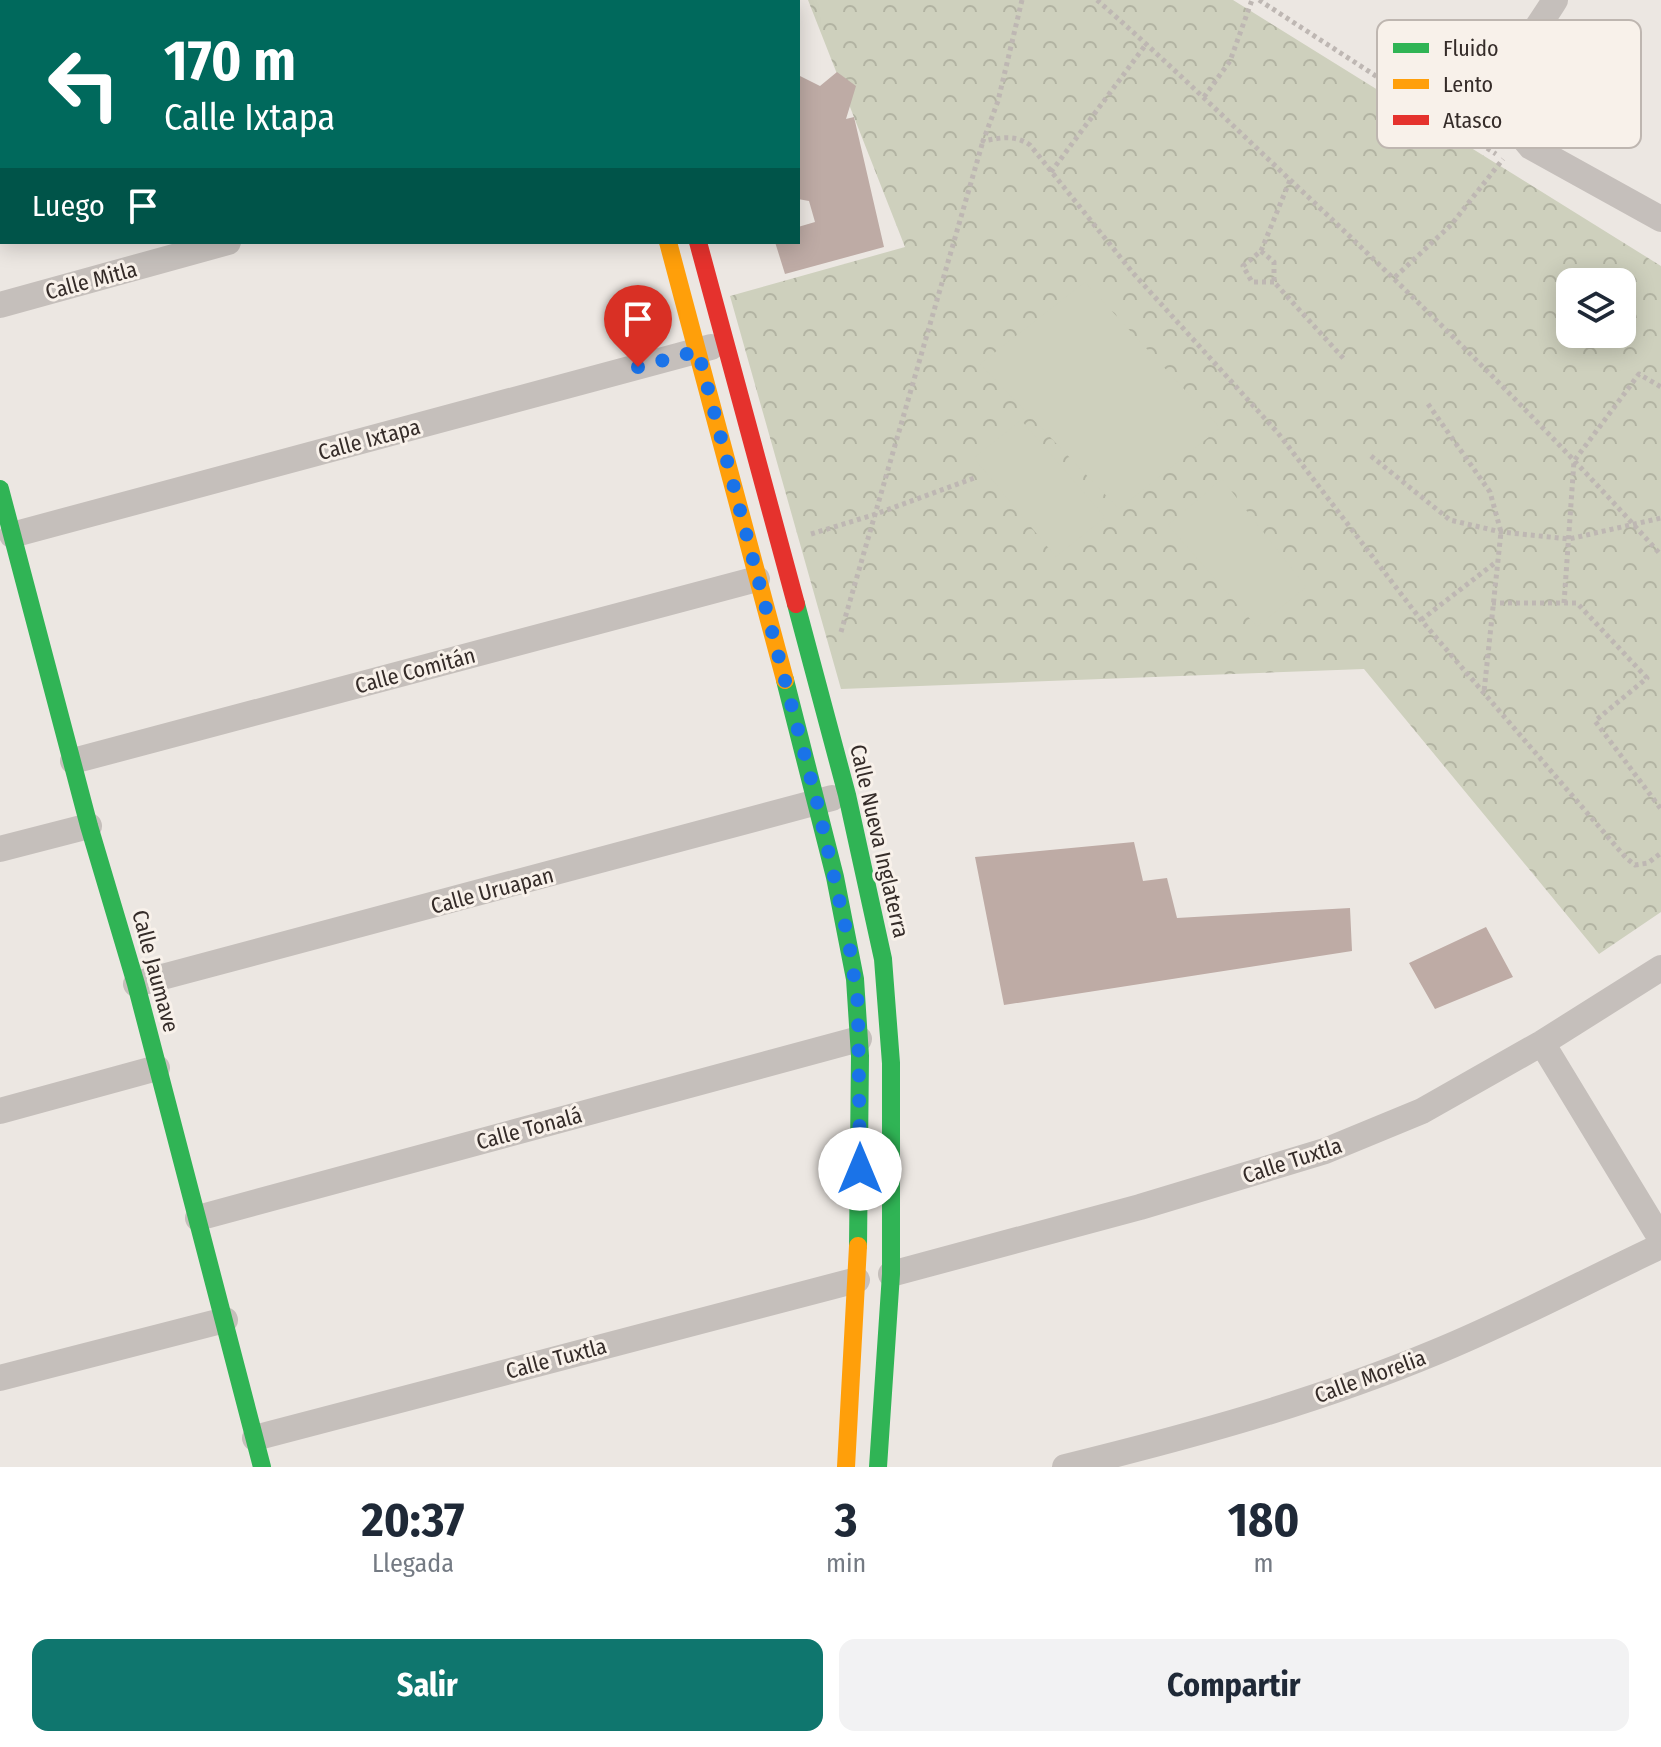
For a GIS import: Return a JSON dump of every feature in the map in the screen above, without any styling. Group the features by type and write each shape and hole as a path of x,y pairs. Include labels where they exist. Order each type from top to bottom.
{"street":[{"path":"1543,20 1555,0"},
{"path":"1540,148 1661,219"},
{"name":"Calle Mitla","path":"0,305 221,244"},
{"path":"669,244 817,802 849,943 858,1004 861,1147 846,1467"},
{"name":"Calle Nueva Inglaterra","path":"699,244 847,795 877,925 888,1005 891,1063 891,1274 878,1467"},
{"name":"Calle Ixtapa","path":"12,535 725,342"},
{"name":"Calle Jaumave","path":"0,489 12,535 10,574 73,761 136,984 262,1467"},
{"name":"Calle Comitán","path":"73,761 757,579"},
{"name":"Calle Uruapan","path":"136,984 847,795"},
{"path":"0,849 89,826"},
{"name":"Calle Tuxtla","path":"891,1274 1140,1207 1325,1151 1422,1111 1542,1043 1661,968"},
{"name":"Calle Tonalá","path":"198,1218 859,1039"},
{"path":"1542,1043 1661,1239"},
{"path":"0,1111 157,1068"},
{"name":"Calle Morelia","path":"1065,1467 1259,1415 1351,1385 1438,1352 1661,1246"},
{"name":"Calle Tuxtla","path":"255,1438 857,1280"},
{"path":"0,1378 225,1320"}],"path":[{"path":"839,637 983,141 998,101 1022,0"},
{"path":"1097,0 1147,43 1395,277 1661,555"},
{"path":"1204,97 1230,61 1252,0"},
{"path":"1259,0 1377,77"},
{"path":"1051,172 1147,43"},
{"path":"983,141 1020,138 1041,157 1133,273 1278,433 1421,620 1626,858 1635,865 1648,863 1661,853"},
{"path":"1486,148 1503,159"},
{"path":"1395,277 1451,225 1513,148"},
{"path":"1274,282 1252,282 1243,266 1261,251 1290,180"},
{"path":"1261,251 1274,262 1274,282 1344,359"},
{"path":"1564,603 1574,461 1639,374 1661,387"},
{"path":"1428,404 1490,492 1501,532 1484,692"},
{"path":"1371,456 1450,520 1501,532 1569,539 1661,518"},
{"path":"780,544 873,515 977,477"},
{"path":"1421,620 1497,561"},
{"path":"1492,603 1577,603 1647,678 1595,721 1661,809"}],"green space":[{"path":"808,0 1233,0 1377,89 1377,148 1471,148 1661,266 1661,912 1599,954 1364,669 841,689 730,296 905,247"},
{"path":"1085,282 1220,428 1119,509 980,364"},
{"path":"1021,420 1105,517 1056,557 974,458"},
{"path":"1222,479 1306,587 1257,627 1168,525"}],"building":[{"path":"837,72 856,86 846,119 854,117 884,247 785,274 776,244 800,244 800,226 815,222 809,201 800,199 800,76 820,86"},
{"path":"1134,842 1143,881 1167,878 1177,918 1350,908 1352,951 1004,1005 975,857"},
{"path":"1486,927 1513,977 1435,1009 1409,963"}],"traffic: fast":[{"path":"0,489 89,826 136,984 262,1467"},
{"path":"796,604 847,795 883,959 891,1063 891,1274 878,1467"},
{"path":"785,680 835,877 855,979 860,1056 858,1246"}],"traffic: slow":[{"path":"669,244 785,680"},
{"path":"846,1467 858,1246"}],"traffic: jam":[{"path":"699,244 796,604"}],"route":[{"path":"638,367 698,351 817,802 849,943 858,1004 860,1169"}]}
